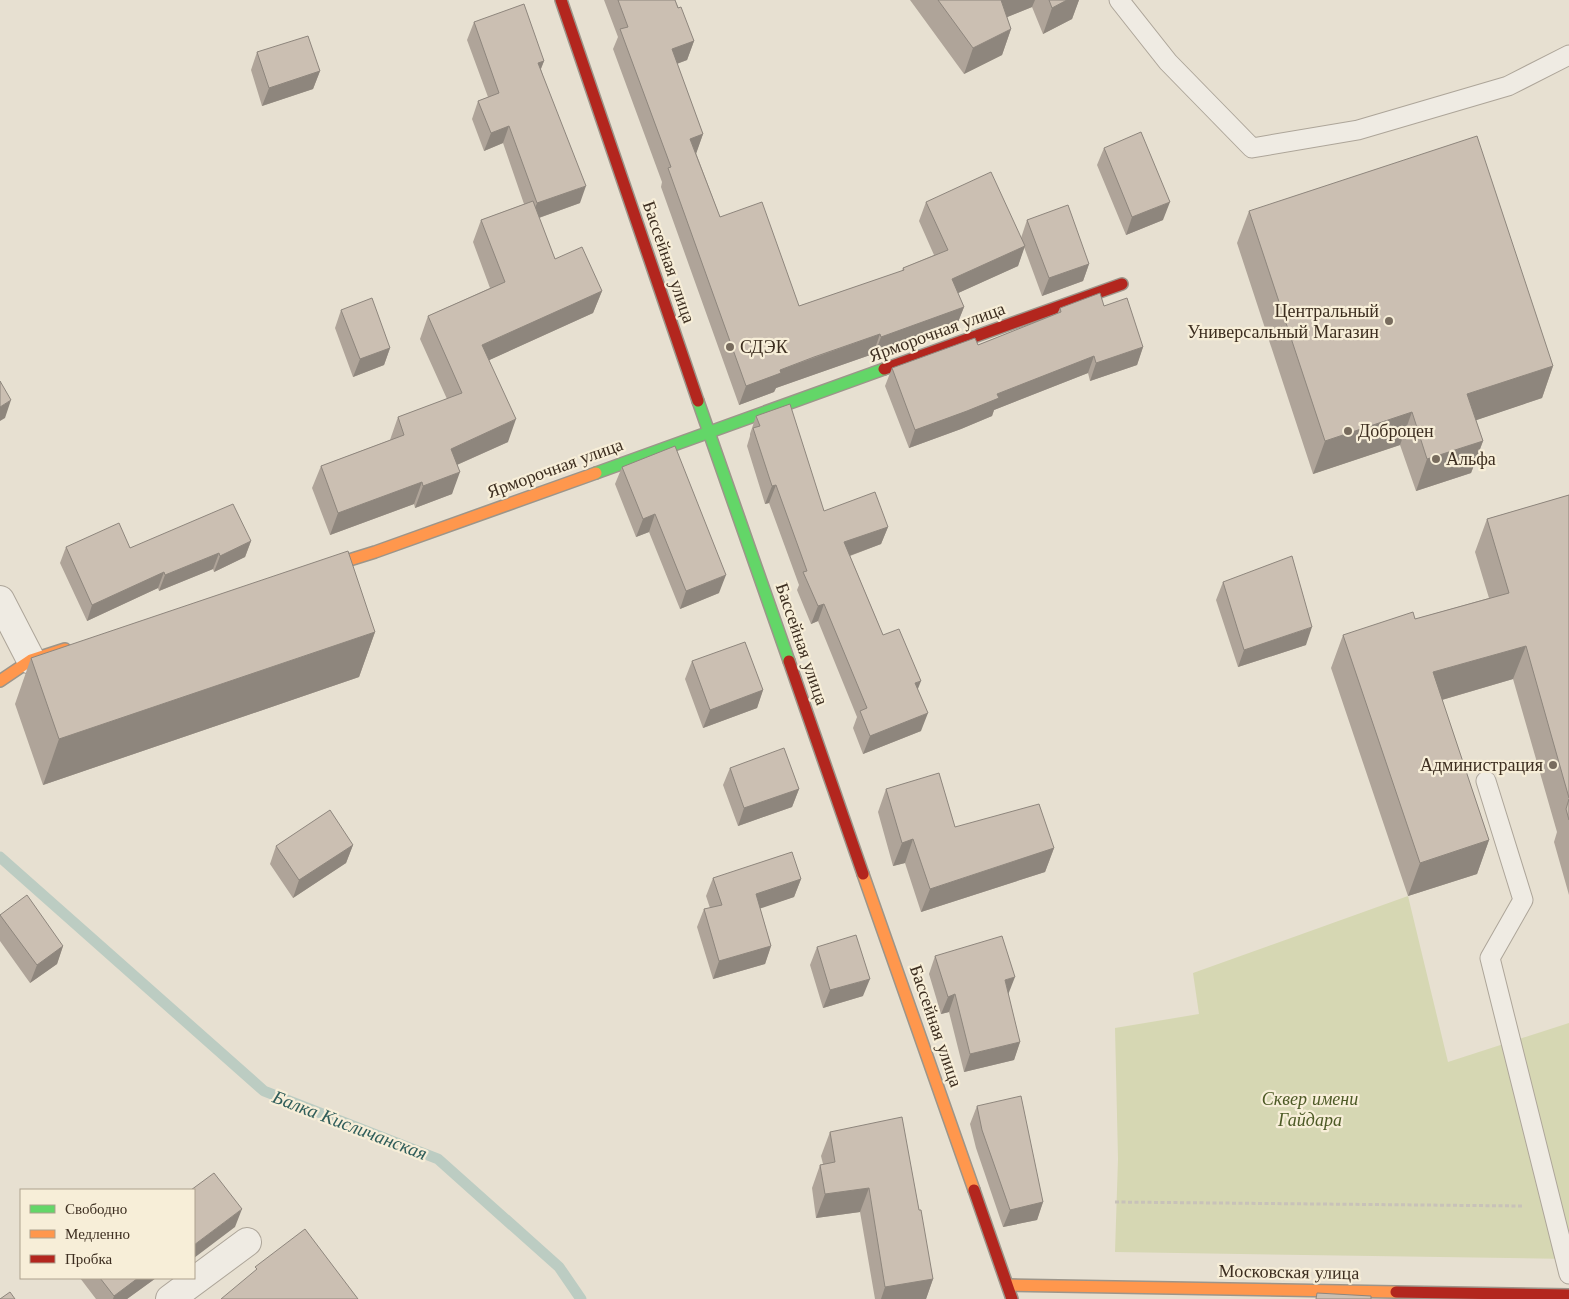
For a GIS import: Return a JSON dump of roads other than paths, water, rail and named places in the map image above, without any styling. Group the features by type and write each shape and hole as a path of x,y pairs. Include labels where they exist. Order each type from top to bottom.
{"street":[{"name":"Бассейная улица","path":"561,0 708,432 1009,1285 1012,1299"},
{"name":"Ярморочная улица","path":"301,575 375,552 1122,284"},
{"path":"0,600 31,660"},
{"path":"0,681 31,660 78,645"},
{"path":"170,1299 247,1242"},
{"name":"Московская улица","path":"1009,1285 1527,1296 1569,1295"}],"lane":[{"path":"1119,0 1168,62 1252,148 1367,127 1508,86 1569,55"},
{"path":"1486,781 1523,900 1490,958 1569,1274"}],"waterway":[{"name":"Балка Кисличанская","path":"0,857 264,1091 438,1159 559,1267 581,1299"}],"place":[{"name":"Центральный Универсальный Магазин","path":"1389,321"},
{"name":"СДЭК","path":"730,347"},
{"name":"Доброцен","path":"1348,431"},
{"name":"Альфа","path":"1436,459"},
{"name":"Администрация","path":"1553,765"}],"park label":[{"name":"Сквер имени Гайдара","path":"1310,1109"}]}
